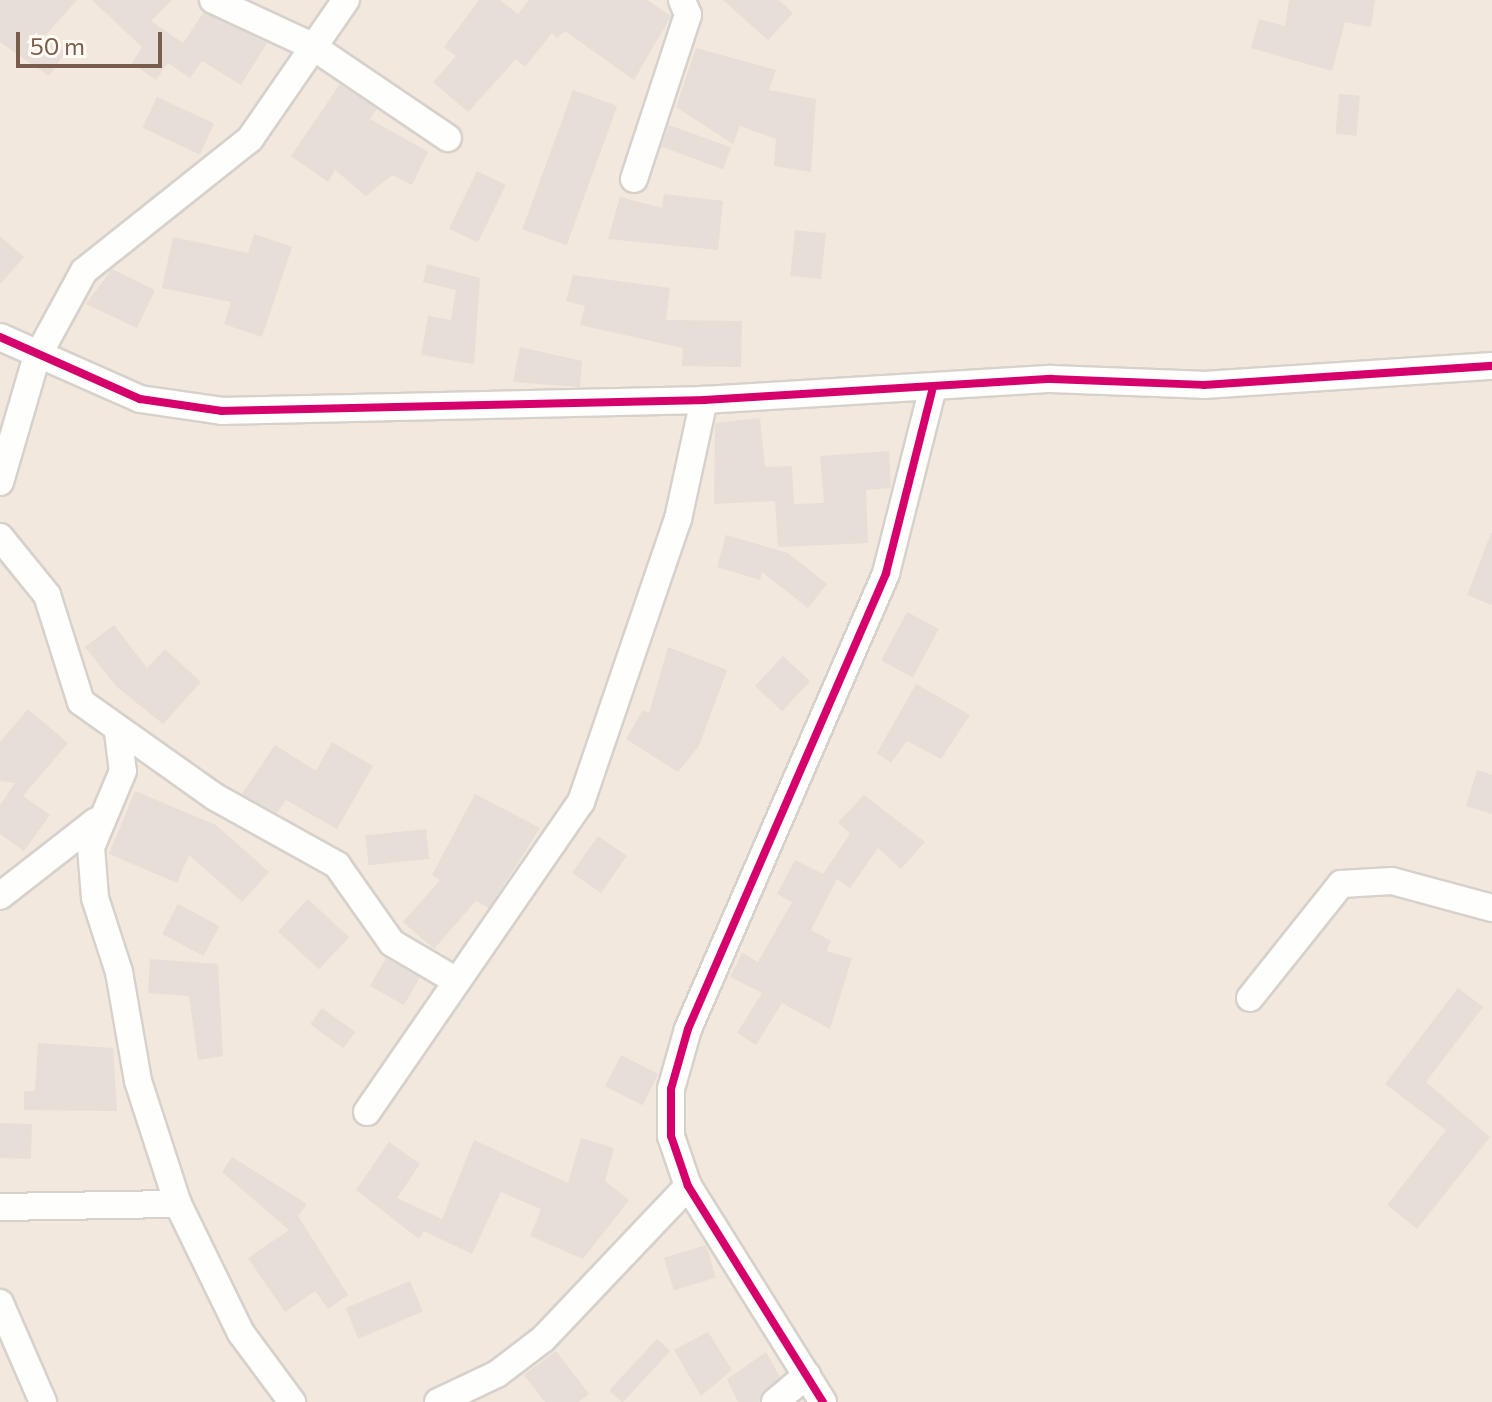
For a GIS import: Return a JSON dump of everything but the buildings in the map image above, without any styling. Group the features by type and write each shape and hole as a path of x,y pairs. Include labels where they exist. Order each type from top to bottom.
{"street":[{"path":"213,0 312,46 448,138"},
{"path":"0,482 36,359 84,271 250,139 346,0"},
{"path":"634,179 688,15 682,0"},
{"path":"0,337 36,359 140,399 222,411 704,400 932,391 1051,379 1204,385 1399,377 1492,366"},
{"path":"823,1402 688,1186 671,1136 671,1089 688,1029 886,573 932,391"},
{"path":"367,1112 455,980 581,802 678,519 704,400"},
{"path":"0,537 47,595 71,689 118,732 337,865 392,943 455,980"},
{"path":"0,896 96,821 123,771 118,732"},
{"path":"96,821 95,898 119,972 138,1081 178,1204 241,1333 292,1402"},
{"path":"1250,998 1341,884 1392,881 1492,908"},
{"path":"438,1402 497,1374 543,1339 688,1186"},
{"path":"0,1207 178,1204"},
{"path":"0,1303 43,1402"},
{"path":"775,1402 807,1375"}],"shaded area":[{"path":"0,0 1492,0 1492,1402 0,1402"}],"cycle path":[{"path":"0,337 140,399 222,411 704,400 1051,379 1204,385 1492,366"},
{"path":"823,1402 688,1186 671,1136 671,1089 688,1029 886,573 932,391"}]}
